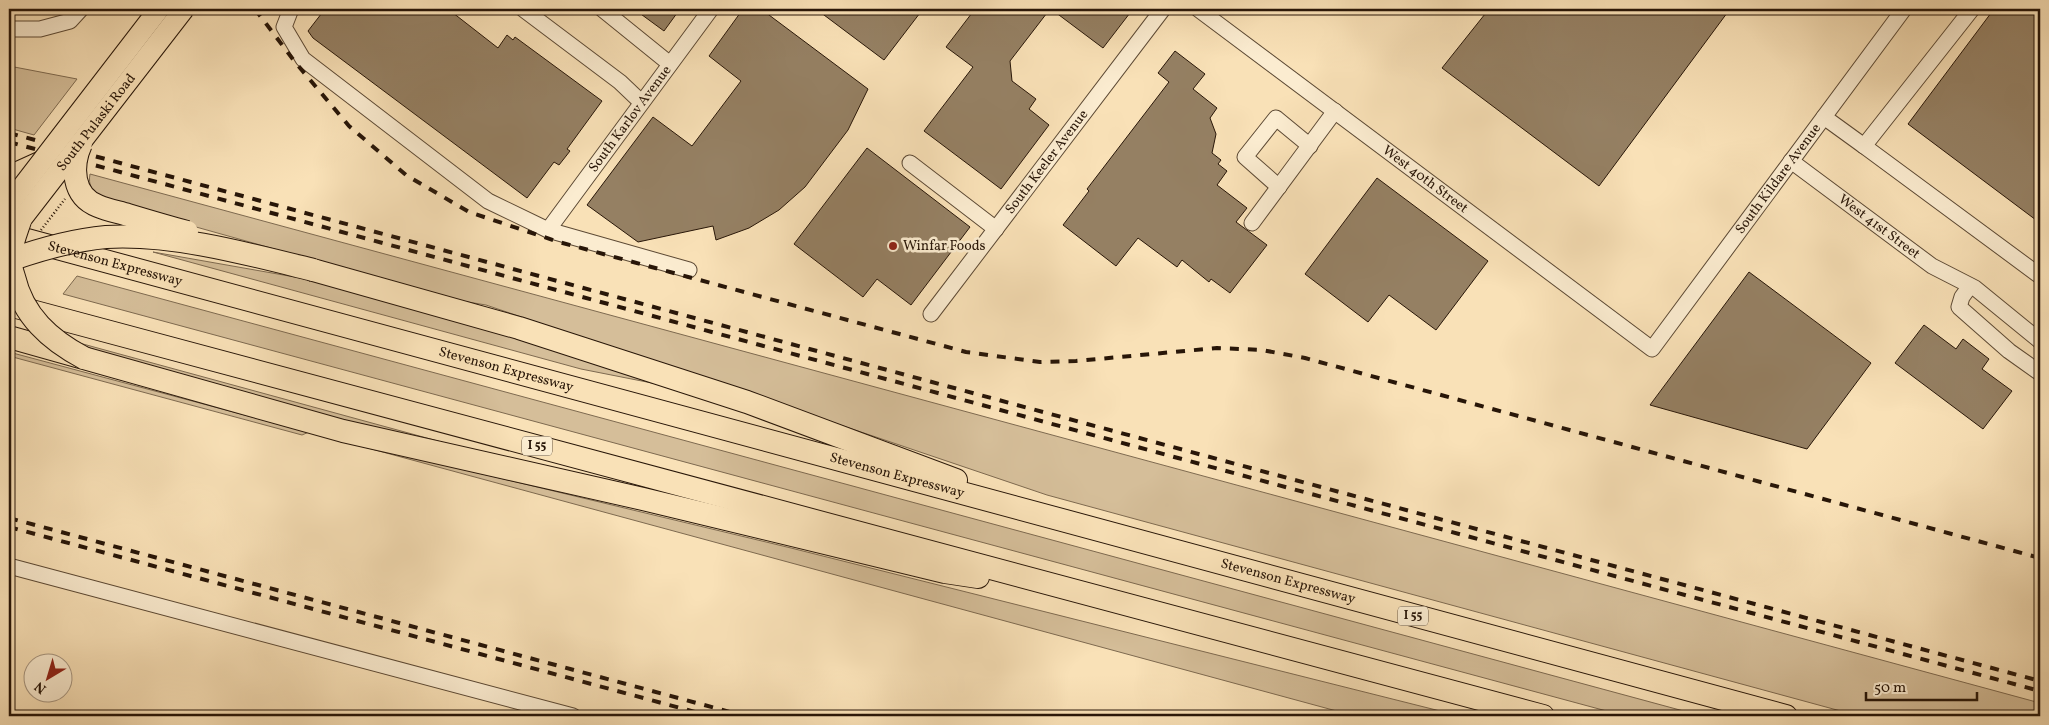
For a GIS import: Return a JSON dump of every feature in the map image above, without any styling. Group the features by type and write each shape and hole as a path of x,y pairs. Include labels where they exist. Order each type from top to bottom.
{"highway":[{"path":"81,144 77,154 76,185 83,197 97,206 313,270"},
{"path":"9,177 42,162"},
{"path":"42,162 16,226 9,261 23,303 34,321 49,337 84,358"},
{"name":"Stevenson Expressway","path":"16,226 1040,515 1786,716"},
{"path":"9,261 74,242 107,237 160,240 238,250 454,308 747,402 928,468 1040,515"},
{"name":"I 55","path":"9,305 1543,716"},
{"path":"9,337 343,431 624,495 945,572 1066,588"}],"main road":[{"name":"South Pulaski Road","path":"42,162 159,9"},
{"name":"South Pulaski Road","path":"16,226 184,9"}],"street":[{"path":"9,29 40,29 70,21 81,9"},
{"path":"291,9 284,27 303,59 488,201 548,230 689,270"},
{"path":"523,9 620,82 642,102"},
{"path":"602,9 670,64"},
{"name":"South Karlov Avenue","path":"548,230 711,9"},
{"name":"South Keeler Avenue","path":"931,314 1163,9"},
{"name":"West 40th Street","path":"1198,9 1652,348"},
{"name":"South Kildare Avenue","path":"1652,348 1904,9"},
{"path":"1864,146 1972,9"},
{"path":"1252,223 1336,112"},
{"path":"1824,116 2040,276"},
{"path":"1279,186 1245,156 1276,118 1310,146"},
{"name":"West 41st Street","path":"1791,161 1932,266 1970,286 2040,341"},
{"path":"910,163 996,229"},
{"path":"1970,286 1962,296 1959,307 2009,351 2040,373"},
{"path":"9,566 573,716"}],"path":[{"path":"16,226 68,196"}],"shaded area":[{"path":"9,66 77,79 34,135 9,128"},
{"path":"90,174 2040,703 2040,716 1859,716 1047,495 486,305 456,300 100,200 91,188"},
{"path":"153,252 306,279 517,338 662,385 581,369"},
{"path":"77,276 1702,716 1625,716 63,294"},
{"path":"61,338 445,443 400,434 177,378"},
{"path":"9,352 309,432 302,435 9,356"},
{"path":"317,434 791,548 1460,716 1355,716"}],"building":[{"path":"325,9 448,9 498,48 507,35 513,40 515,37 602,101 567,149 570,151 559,165 554,162 527,198 313,38 308,31"},
{"path":"634,9 680,9 664,31"},
{"path":"743,9 761,9 868,89 848,130 805,187 779,210 749,228 716,240 713,226 638,242 587,205 653,117 692,146 741,81 709,56"},
{"path":"816,9 923,9 884,60"},
{"path":"975,9 1050,9 1010,61 1012,81 1036,99 1029,109 1049,125 1001,189 924,131 973,67 946,47"},
{"path":"1051,9 1133,9 1103,48"},
{"path":"1489,9 1730,9 1599,186 1442,68"},
{"path":"1994,9 2040,9 2040,223 1908,124"},
{"path":"1175,51 1205,74 1193,89 1217,108 1210,118 1216,134 1212,153 1221,160 1218,164 1227,171 1217,185 1247,208 1236,222 1267,245 1230,293 1211,279 1209,282 1182,260 1177,267 1138,238 1116,266 1063,225 1089,191 1087,189 1169,82 1158,73"},
{"path":"867,148 970,227 911,305 877,279 863,297 794,244"},
{"path":"1377,178 1488,261 1436,330 1389,295 1368,322 1305,274"},
{"path":"1749,272 1871,363 1807,449 1650,405"},
{"path":"1924,325 1956,349 1963,339 1989,359 1982,369 2012,391 1983,429 1895,363"}],"railway":[{"path":"255,9 295,62 349,126 406,175 469,212 559,242 966,352 1040,362 1076,361 1217,348 1262,350 1305,358 2040,558"},
{"path":"9,133 2040,681"},
{"path":"9,142 2040,691"},
{"path":"9,518 745,716"},
{"path":"9,527 710,716"}],"place":[{"name":"Winfar Foods","path":"893,246"}]}
